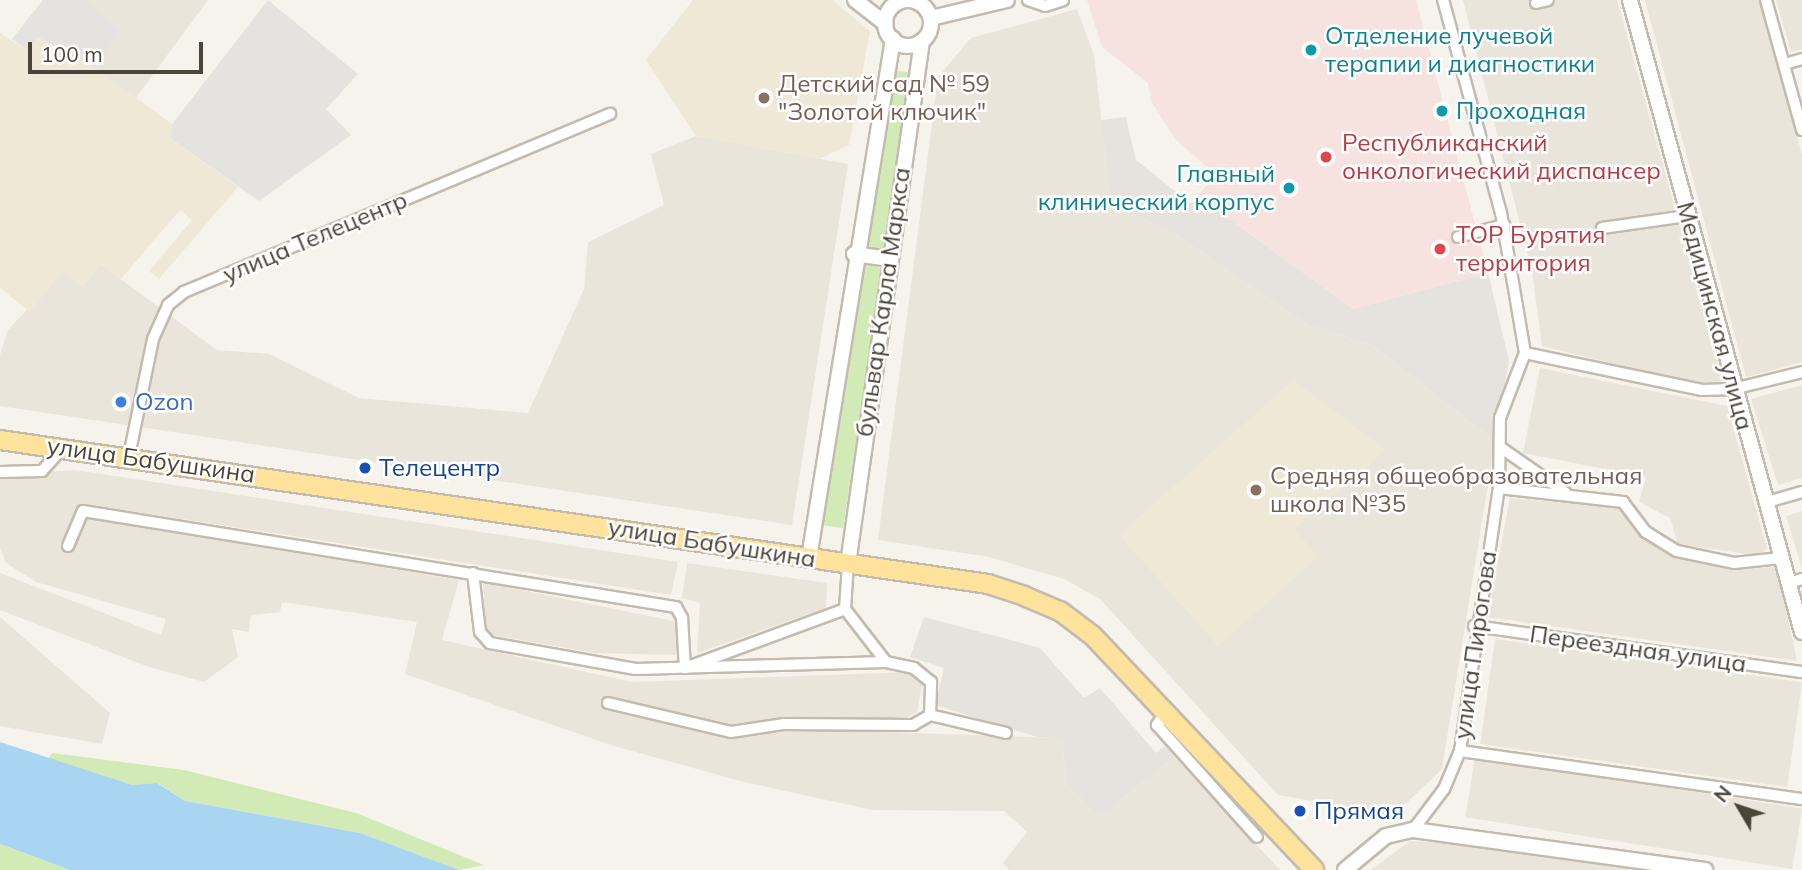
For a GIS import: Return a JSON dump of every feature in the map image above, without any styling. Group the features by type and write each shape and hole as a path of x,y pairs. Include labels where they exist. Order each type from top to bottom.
{"main road":[{"name":"улица Бабушкина","path":"0,439 988,584 1060,611 1167,712 1314,870"}],"street":[{"path":"855,0 886,24 893,39 910,46 922,41 931,18"},
{"path":"886,24 894,5 912,0 931,18"},
{"path":"931,18 1007,0"},
{"path":"1028,0 1045,6 1063,0"},
{"path":"1443,0 1504,225 1525,353 1702,390 1733,389 1802,372"},
{"path":"1536,3 1548,0"},
{"name":"Медицинская улица","path":"1630,0 1733,389 1781,558 1795,581 1802,632"},
{"path":"1766,0 1802,130"},
{"name":"бульвар Карла Маркса","path":"808,558 854,254 893,39"},
{"name":"бульвар Карла Маркса","path":"848,564 922,41"},
{"path":"1785,64 1802,59"},
{"name":"улица Телецентр","path":"130,456 153,339 168,305 184,292 610,114"},
{"path":"1602,228 1688,216"},
{"path":"1458,237 1504,225"},
{"path":"854,254 889,260"},
{"name":"улица Пирогова","path":"1413,830 1444,789 1460,751 1474,626 1499,488 1500,418 1525,353"},
{"path":"1500,447 1569,494"},
{"path":"0,472 42,471 62,449"},
{"path":"1499,488 1623,502 1646,533 1677,551 1734,564 1781,558"},
{"path":"1767,502 1802,492"},
{"path":"68,546 83,511 676,607 685,668"},
{"path":"848,564 845,609 886,662"},
{"path":"473,573 480,632 490,643 589,663 685,668 886,662 925,673 931,682 930,715"},
{"path":"685,668 845,609"},
{"name":"Переездная улица","path":"1474,626 1802,673"},
{"path":"608,703 731,732 784,724 913,725 930,715 1006,733"},
{"path":"1167,712 1157,725 1257,837"},
{"path":"1460,751 1802,799"},
{"path":"1345,870 1386,836 1413,830 1705,870"}],"shaded area":[{"path":"43,0 208,0 135,99 38,36"},
{"path":"43,0 84,0 120,30 94,67 38,37 27,50 12,39"},
{"path":"268,0 358,74 326,109 351,135 259,201 170,138 172,124"},
{"name":"Детский сад № 59 \"Золотой ключик\"","path":"693,0 832,0 870,31 849,145 819,159 696,136 646,60"},
{"name":"Республиканский онкологический диспансер","path":"1087,0 1416,0 1488,273 1353,309 1198,196 1215,174 1175,139 1151,101 1148,83 1102,47"},
{"path":"1463,0 1617,0 1723,381 1700,385 1542,346 1532,271"},
{"path":"1645,0 1759,0 1802,154 1802,362 1746,377"},
{"path":"1776,0 1802,0 1802,49 1791,52"},
{"path":"1077,9 1094,55 1111,206 1172,232 1308,325 1372,345 1495,441 1442,769 1394,815 1278,795 1100,599 1064,579 989,557 878,540 938,77 971,38"},
{"path":"0,33 27,50 38,36 94,67 172,124 170,138 238,187 159,279 149,271 192,220 180,210 120,280 101,264 83,287 63,271 30,312 0,288"},
{"path":"1126,117 1136,160 1191,204 1198,196 1353,309 1488,273 1509,360 1495,441 1372,345 1308,325 1172,232 1111,206 1101,120"},
{"path":"696,136 848,164 792,525 0,406 0,355 8,330 63,271 100,264 217,350 269,354 359,398 528,413 584,289 588,242 664,205 651,154"},
{"path":"1540,368 1727,406 1767,548 1761,556 1678,544 1670,518 1639,502 1646,477 1523,453"},
{"name":"Средняя общеобразовательная школа №35","path":"1293,380 1386,450 1294,529 1318,557 1218,646 1119,535"},
{"path":"1802,385 1802,478 1778,485 1751,399"},
{"path":"75,470 678,562 671,595 93,505 87,518 459,580 442,640 632,682 913,672 923,680 917,712 900,722 783,718 726,727 602,699 601,705 729,737 790,729 1062,738 1066,783 1099,817 1174,757 1280,870 1009,870 1003,863 1027,832 1004,811 873,810 744,782 614,746 405,674 417,622 282,602 280,612 251,615 249,632 232,629 238,657 204,682 149,667 0,610 0,573 161,635 166,619 36,582 6,563 0,548 0,475"},
{"path":"1510,498 1617,508 1677,554 1731,570 1777,567 1797,661 1487,617"},
{"path":"1802,511 1802,568 1786,516"},
{"path":"687,563 827,583 826,608 697,653 700,603 682,598"},
{"path":"483,582 678,622 679,655 594,653 493,635 486,627"},
{"path":"0,617 110,713 102,744 0,726"},
{"path":"924,617 1040,648 1084,698 1100,688 1156,753 1165,746 1174,757 1099,817 1066,783 1062,738 1037,737 935,705 944,668 910,657"},
{"path":"1495,639 1802,682 1787,787 1480,744"},
{"path":"1475,757 1802,809 1792,869 1465,817"},
{"path":"1410,841 1470,845 1632,870 1371,870"}],"green space":[{"path":"890,70 913,73 891,253 868,251"},
{"path":"862,262 882,269 843,528 819,525"},
{"path":"52,753 184,770 356,813 484,865 459,870 360,833 185,801 158,783 132,785 82,772 48,759"},
{"path":"0,844 2,845 70,870 0,870"}],"water":[{"path":"0,742 132,785 157,783 185,801 360,833 459,870 70,870 0,844"}],"place":[{"name":"Отделение лучевой терапии и диагностики","path":"1311,50"},
{"name":"Детский сад № 59 \"Золотой ключик\"","path":"764,98"},
{"name":"Проходная","path":"1442,111"},
{"name":"Республиканский онкологический диспансер","path":"1326,157"},
{"name":"Главный клинический корпус","path":"1289,188"},
{"name":"ТОР Бурятия территория","path":"1440,249"},
{"name":"Ozon","path":"121,402"},
{"name":"Телецентр","path":"365,468"},
{"name":"Средняя общеобразовательная школа №35","path":"1256,490"},
{"name":"Прямая","path":"1300,811"}]}
